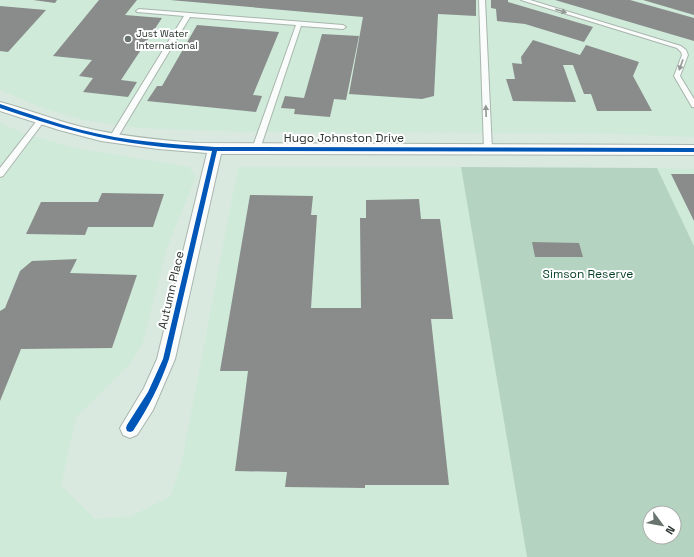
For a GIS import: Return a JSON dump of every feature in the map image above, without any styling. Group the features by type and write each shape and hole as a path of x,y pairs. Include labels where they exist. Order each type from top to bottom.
{"street":[{"name":"Hugo Johnston Drive","path":"0,106 65,127 113,138 183,147 216,149 694,150"},
{"name":"Autumn Place","path":"130,428 148,402 159,381 166,359 216,149"}],"lane":[{"path":"482,0 488,150"},
{"path":"524,0 679,47 684,51 685,55 677,76 694,104"},
{"path":"139,11 343,27"},
{"path":"113,138 188,16"},
{"path":"256,149 299,24"},
{"path":"0,174 41,120"}],"shaded area":[{"path":"0,0 694,0 694,137 593,133 244,132 139,128 84,120 45,109 0,90"},
{"path":"0,123 23,133 75,148 189,167 196,177 166,250 143,342 130,364 76,417 61,486 95,519 132,516 171,496 183,456 238,167 461,167 527,557 0,557"},
{"path":"657,168 694,169 694,246"}],"green space":[{"name":"Simson Reserve","path":"461,167 657,168 694,246 694,557 527,557"}],"building":[{"path":"33,0 57,0 55,3"},
{"path":"99,0 137,0 125,15 162,18 121,80 137,82 128,97 83,92 93,78 79,76 92,60 53,56"},
{"path":"170,0 476,0 476,16 438,14 434,96 422,99 349,94 363,17"},
{"path":"491,0 508,0 508,2 593,27 584,42 525,24 497,21 496,9 491,8"},
{"path":"555,0 630,0 694,18 694,41"},
{"path":"643,0 694,0 694,15"},
{"path":"0,6 46,10 8,52 0,51"},
{"path":"197,25 279,32 253,95 262,96 256,112 147,101 157,86 162,86"},
{"path":"322,34 359,36 346,100 334,99 330,117 294,114 295,109 281,108 285,96 304,98"},
{"path":"533,40 580,55 586,45 639,62 633,76 652,111 597,111 591,94 584,94 573,65 563,65 576,102 513,101 506,79 515,79 512,63 522,64 521,57"},
{"path":"671,174 694,174 694,221"},
{"path":"102,193 164,194 153,227 88,227 85,235 26,234 41,202 98,202"},
{"path":"250,195 313,196 311,215 317,215 311,308 361,308 360,218 366,218 366,200 419,199 421,219 440,219 453,319 431,319 449,485 365,485 365,488 285,487 287,472 235,471 248,371 220,371"},
{"path":"532,242 579,243 583,257 535,257"},
{"path":"77,259 70,273 137,275 112,348 21,349 0,401 0,311 5,308 20,271 32,261"}],"cycle path":[{"path":"0,106 56,125 101,136 158,144 215,149 694,150"},
{"path":"130,428 151,395 166,359 215,149"}],"place":[{"name":"Just Water International","path":"128,39"}]}
